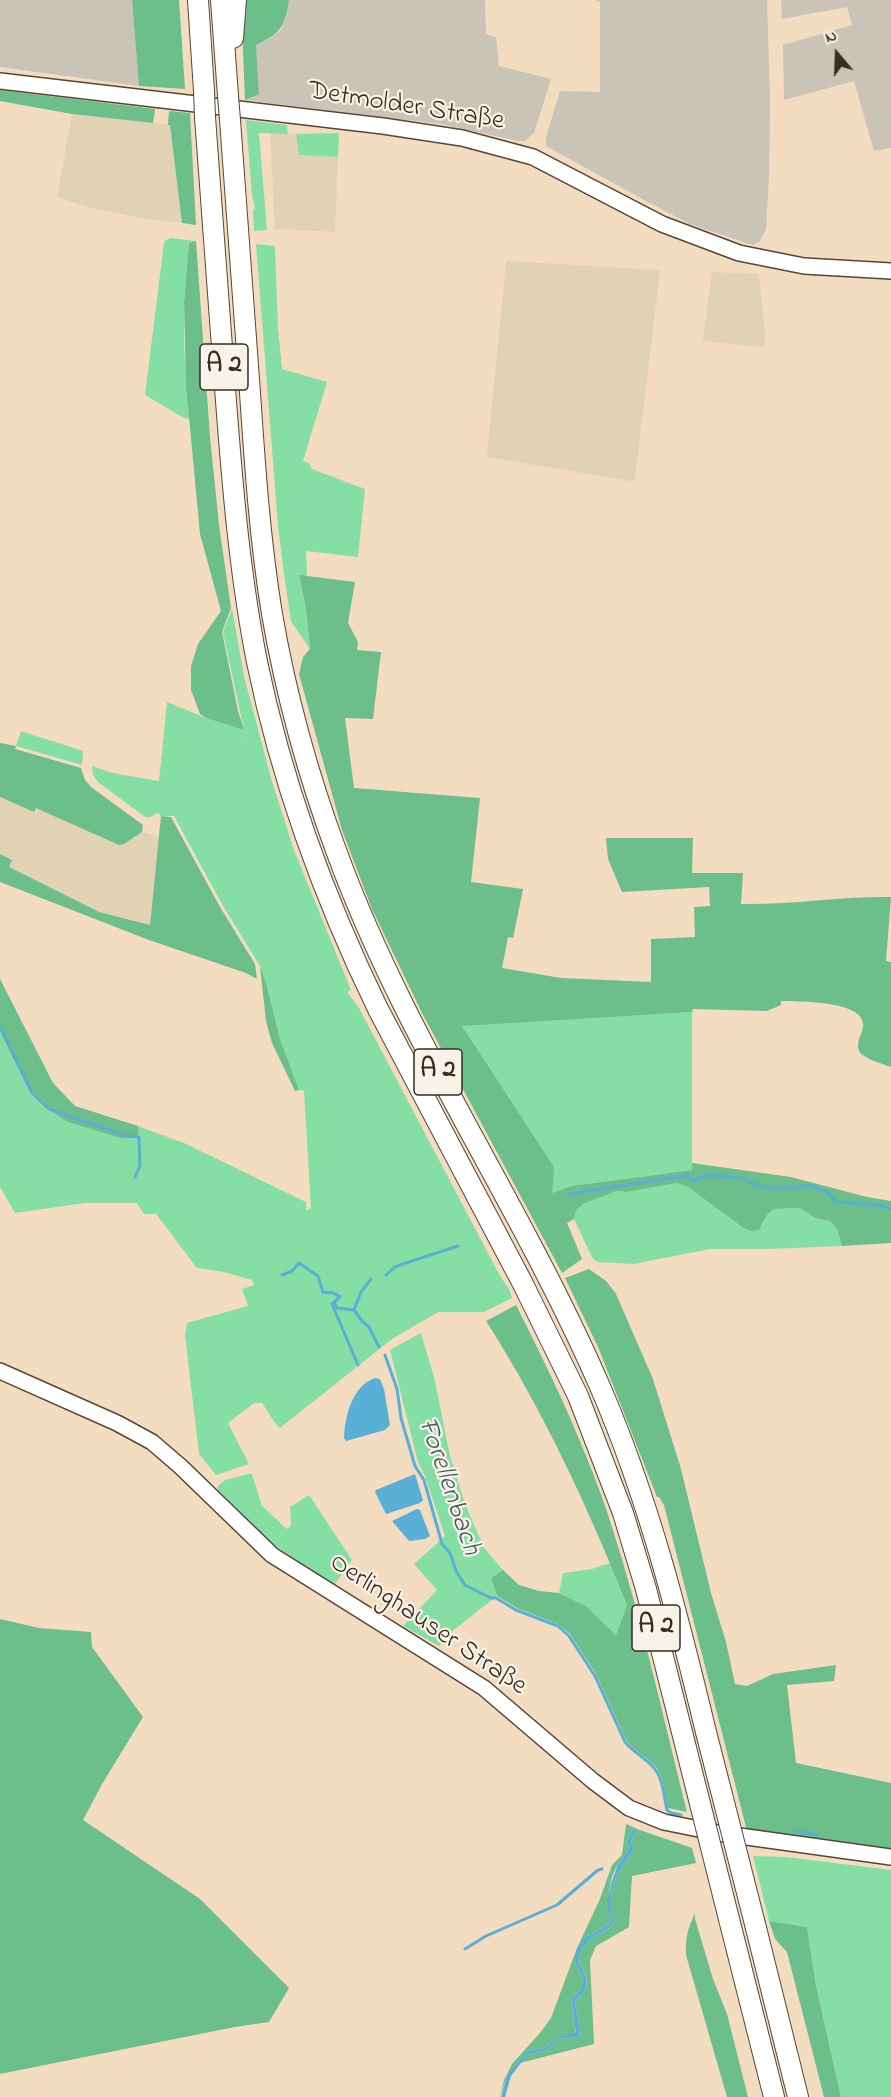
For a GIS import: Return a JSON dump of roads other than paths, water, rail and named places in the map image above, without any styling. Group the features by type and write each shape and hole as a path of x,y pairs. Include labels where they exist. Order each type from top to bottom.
{"highway":[{"path":"192,0 199,22"},
{"name":"A 2","path":"198,0 233,492 241,565 258,664 288,785 321,879 360,972 524,1284 578,1396 623,1513 646,1589 774,2097"},
{"name":"A 2","path":"221,0 257,497 264,562 287,685 320,804 354,898 403,1005 558,1299 601,1388 629,1456 654,1529 798,2097"},
{"path":"227,88 236,21 236,0"}],"main road":[{"name":"Detmolder Straße","path":"0,81 383,126 462,138 533,157 662,224 739,253 804,266 891,271"},
{"name":"Oerlinghauser Straße","path":"0,1371 117,1423 152,1442 272,1555 484,1688 629,1808 664,1822 718,1833 891,1857"}],"water":[{"path":"375,1378 380,1379 384,1389 390,1425 385,1430 346,1441 345,1429 351,1403 361,1388"},
{"path":"415,1474 423,1500 386,1514 376,1490"},
{"path":"417,1509 420,1510 430,1536 409,1541 392,1521"},
{"path":"633,1827 637,1829 631,1842 634,1849 618,1874 611,1895 613,1924 587,1943 578,1961 587,1982 584,1991 575,2001 580,2029 579,2037 559,2039 546,2051 527,2055 511,2076 505,2097 501,2097 507,2075 527,2051 545,2048 557,2037 576,2033 571,1999 580,1990 583,1981 574,1961 577,1948 586,1937 609,1924 612,1919 607,1905 611,1884 618,1864 630,1848 627,1842"}],"waterway":[{"name":"Forellenbach","path":"0,1027 32,1093 49,1109 126,1136 139,1137 140,1166 135,1177"},
{"path":"569,1194 688,1175 693,1181 711,1175 743,1178 766,1188 796,1188 808,1185 827,1192 836,1202 878,1205 891,1209"},
{"path":"386,1275 395,1267 458,1246"},
{"name":"Forellenbach","path":"282,1275 292,1271 299,1263 318,1276 323,1292 334,1293 340,1297 334,1302 337,1308 354,1310 369,1327 379,1347"},
{"path":"354,1310 361,1292 371,1279"},
{"path":"334,1302 332,1304 358,1365"},
{"name":"Forellenbach","path":"385,1355 397,1389 401,1418 415,1466 424,1480 442,1544 450,1553 456,1571 465,1585 491,1598 496,1598 516,1610 558,1626 569,1636 595,1676 625,1742 657,1772 667,1810 681,1815"},
{"name":"Forellenbach","path":"795,1831 818,1835"},
{"path":"465,1949 486,1936 557,1905 602,1869"}]}
